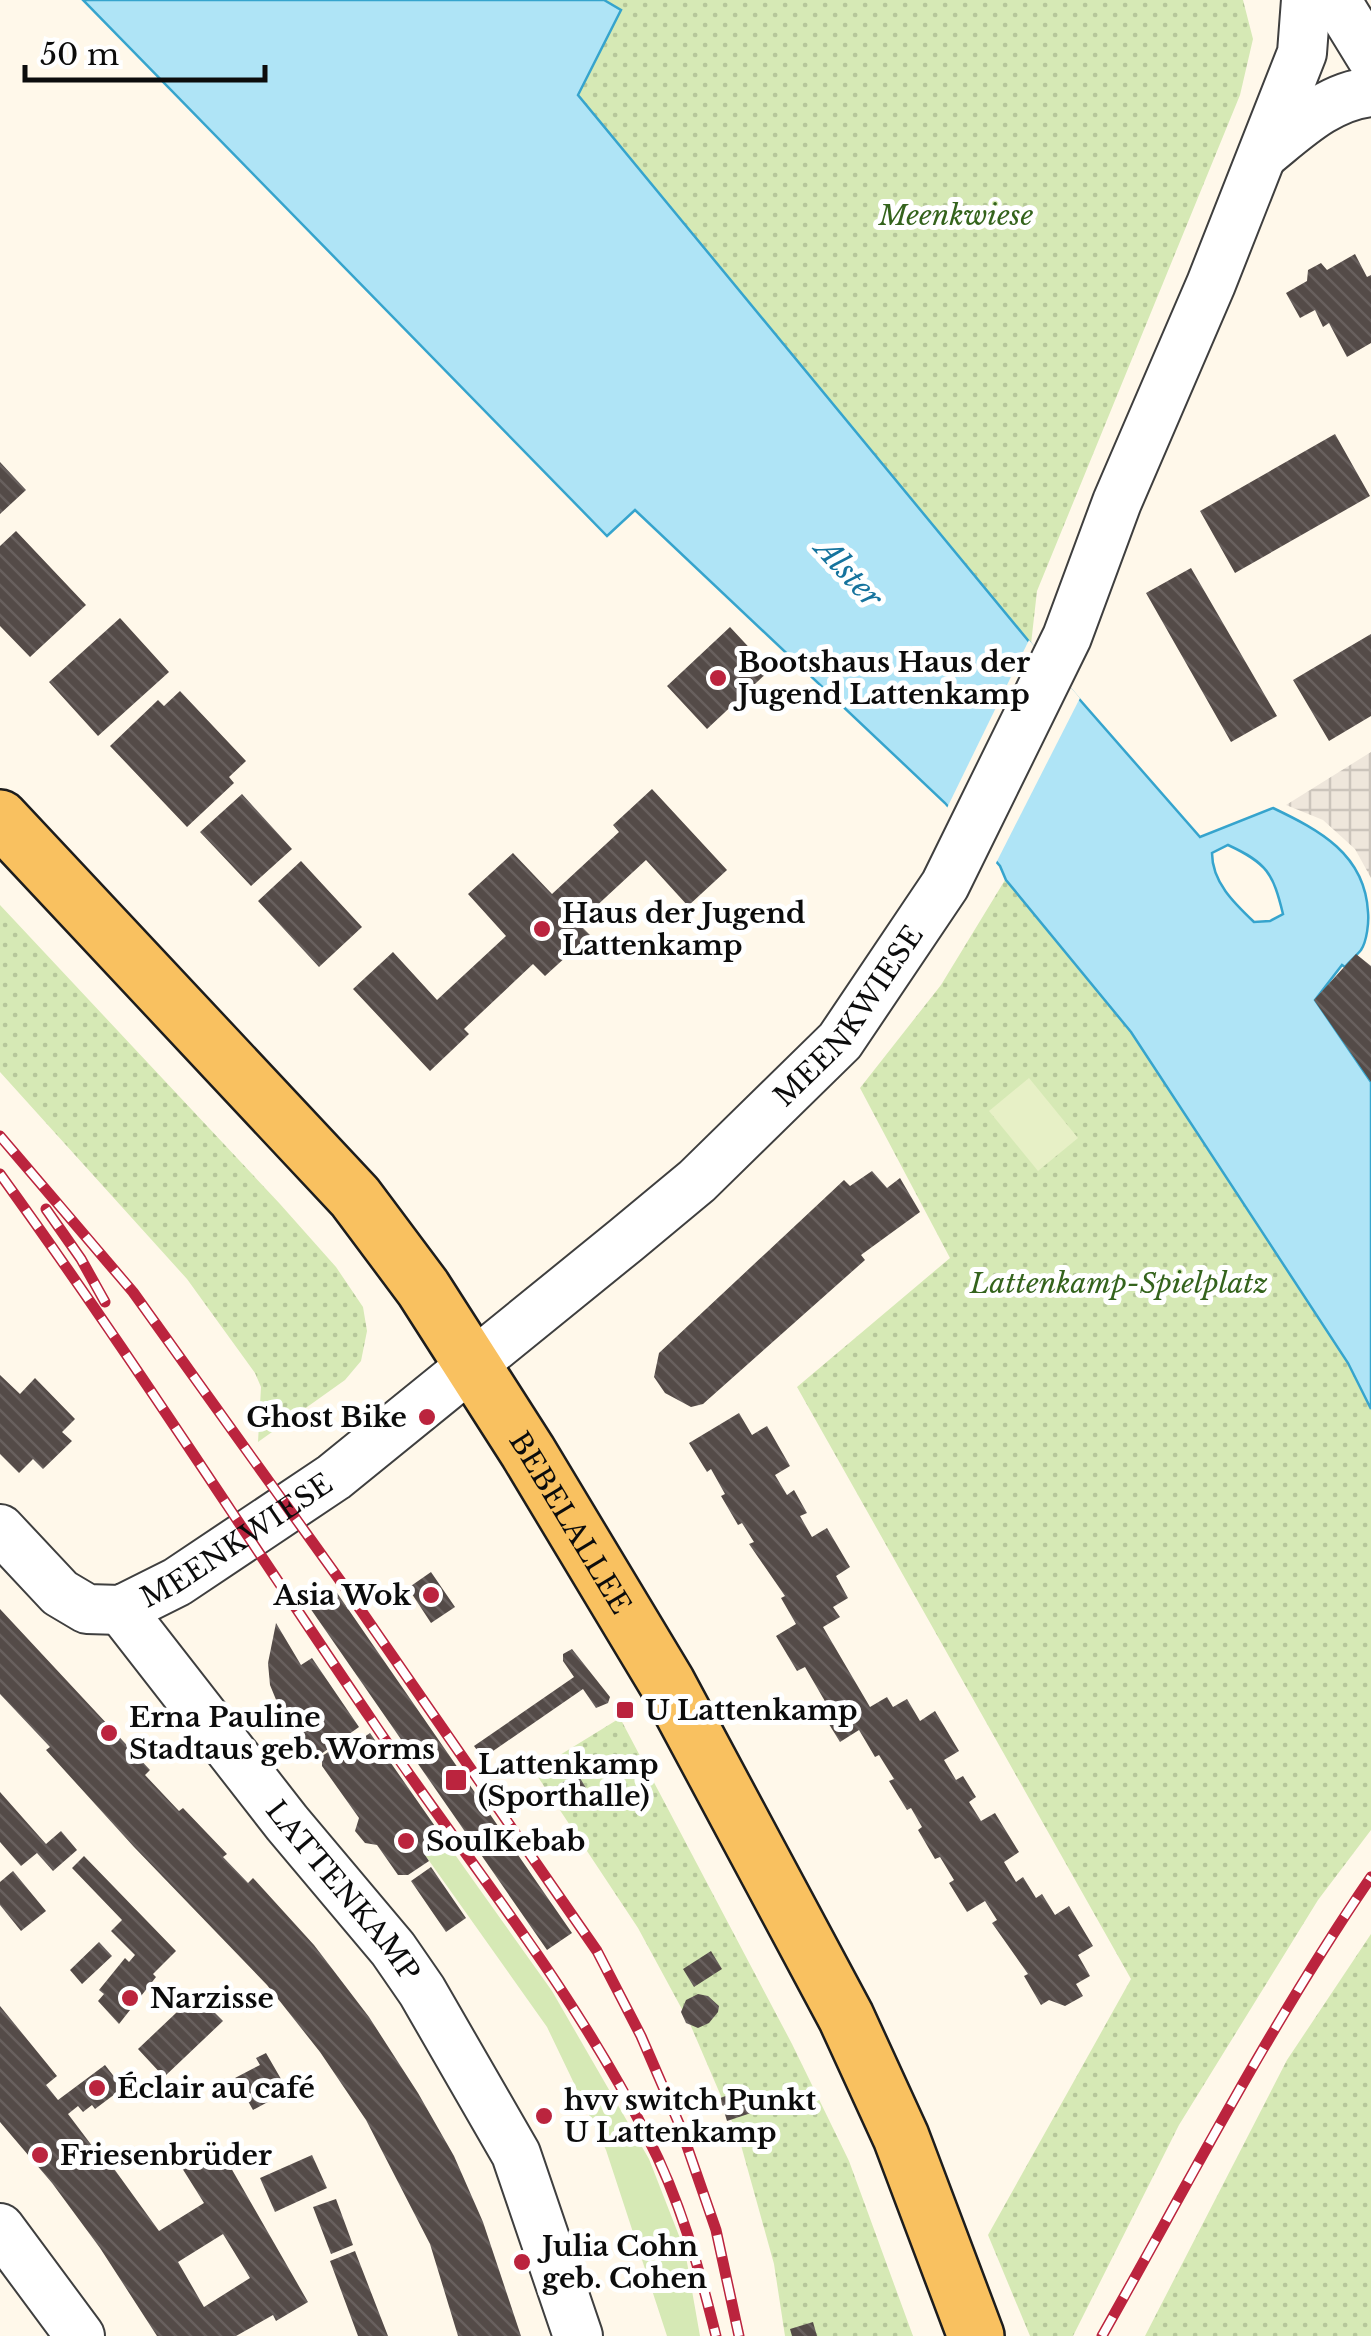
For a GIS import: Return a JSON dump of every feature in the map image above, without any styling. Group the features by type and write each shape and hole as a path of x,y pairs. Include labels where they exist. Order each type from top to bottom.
{"main road":[{"name":"BEBELALLEE","path":"0,818 355,1197 424,1288 667,1682 846,2016 901,2137 976,2336"}],"street":[{"name":"MEENKWIESE","path":"122,1610 177,1582 334,1477 696,1181 840,1041 945,885 1053,666 1302,53 1306,0"},
{"path":"1336,0 1371,57"},
{"path":"1262,155 1331,104 1349,95 1371,92"},
{"path":"0,1529 60,1593 87,1609 122,1610"},
{"name":"LATTENKAMP","path":"122,1610 287,1823 393,1950 422,1992 516,2154 578,2336"},
{"path":"0,2228 80,2336"}],"green space":[{"name":"Meenkwiese","path":"604,0 1243,0 1253,39 1240,95 1037,591 1031,644 577,95 621,10"},
{"name":"Lattenkamp-Spielplatz","path":"1005,880 1131,1032 1348,1363 1371,1409 1371,1830 1318,1900 1179,2125 1073,2336 1030,2336 988,2235 1131,1979 797,1387 950,1258 860,1088 941,985"},
{"path":"0,905 280,1204 336,1267 363,1307 367,1331 361,1361 345,1380 258,1442 261,1387 255,1373 187,1279 0,1072"},
{"path":"1029,1078 1078,1138 1038,1171 989,1111"},
{"path":"620,1718 792,2044 849,2161 913,2336 785,2336 774,2264 739,2138 690,2024 638,1928 534,1771"},
{"path":"446,1842 552,1991 649,2159 685,2251 700,2336 667,2336 606,2150 547,2027 425,1855"},
{"path":"1371,1934 1371,2336 1145,2336 1287,2060"}],"shaded area":[{"path":"1371,752 1371,878 1355,849 1323,820 1286,805"}],"water":[{"name":"Alster","path":"83,0 604,0 621,10 578,95 1031,644 1200,837 1273,808 1337,846 1358,874 1368,912 1365,942 1315,1000 1371,1082 1371,1409 1348,1363 1131,1032 945,803 635,510 607,536","holes":["1228,845 1260,864 1276,888 1283,914 1270,921 1254,922 1220,883 1212,853"]}],"pier":[{"path":"1029,640 1080,698 995,865 947,808"}],"building":[{"path":"1355,254 1367,277 1371,275 1371,343 1347,357 1329,323 1323,327 1315,310 1300,318 1286,293 1307,281 1308,270 1321,263 1327,270"},
{"path":"1335,434 1370,496 1235,573 1200,511"},
{"path":"0,462 26,490 0,514"},
{"path":"16,531 86,605 30,657 0,626 0,546"},
{"path":"1191,568 1277,716 1231,742 1146,593"},
{"path":"120,618 169,672 98,736 49,682"},
{"name":"Bootshaus Haus der Jugend Lattenkamp","path":"730,627 770,670 707,729 667,686"},
{"path":"1371,634 1371,716 1329,741 1293,680"},
{"path":"180,691 246,761 229,777 234,783 187,827 110,746 158,700 164,706"},
{"name":"Haus der Jugend Lattenkamp","path":"652,789 727,870 688,906 646,860 578,923 590,935 545,976 533,964 464,1029 469,1034 430,1071 353,989 393,952 437,1000 506,936 468,894 513,853 552,894 619,832 613,825"},
{"path":"242,794 292,849 251,886 200,832"},
{"path":"301,861 362,927 319,967 258,901"},
{"path":"1356,954 1371,966 1371,1082 1314,1000"},
{"path":"872,1171 887,1188 900,1178 920,1212 861,1255 865,1260 703,1404 691,1407 665,1393 654,1377 659,1353 844,1180 850,1186"},
{"path":"0,1375 20,1394 35,1378 75,1419 62,1432 72,1441 43,1469 33,1459 19,1473 0,1454"},
{"path":"739,1413 752,1435 767,1426 790,1466 775,1475 787,1495 794,1490 807,1513 800,1516 812,1537 827,1528 850,1567 836,1576 848,1598 833,1607 840,1617 823,1627 870,1707 887,1697 893,1707 907,1699 920,1721 935,1711 959,1751 944,1760 956,1780 963,1776 976,1797 969,1802 981,1821 995,1813 1019,1852 1004,1862 1016,1882 1023,1877 1036,1898 1042,1894 1055,1915 1069,1906 1093,1946 1078,1955 1090,1976 1076,1984 1083,1996 1065,2006 1049,2000 1041,2005 1024,1976 1028,1974 992,1923 997,1920 985,1901 967,1912 949,1883 954,1880 940,1857 935,1859 918,1830 922,1827 889,1781 894,1779 879,1755 875,1757 859,1730 840,1742 819,1708 826,1703 805,1667 797,1671 776,1636 796,1624 781,1598 785,1596 749,1544 754,1542 742,1523 738,1525 721,1496 725,1494 711,1469 707,1472 689,1443"},
{"path":"431,1572 455,1607 431,1623 408,1588"},
{"path":"335,1590 572,1933 547,1950 310,1608"},
{"path":"0,1609 150,1770 145,1775 227,1854 223,1857 248,1883 253,1878 314,1945 369,2017 454,2156 483,2222 521,2336 458,2336 430,2244 366,2120 320,2052 267,1985 134,1847 0,1694"},
{"path":"276,1623 301,1665 312,1658 359,1727 314,1759 279,1707 270,1685 268,1663"},
{"path":"572,1649 610,1697 608,1703 596,1708 583,1689 483,1758 474,1746 574,1677 563,1661 563,1654"},
{"path":"370,1733 446,1842 425,1855 429,1861 408,1875 398,1875 377,1845 365,1843 355,1831 359,1818 322,1766 322,1756 350,1738 354,1744"},
{"path":"577,1773 586,1788 566,1801 556,1787"},
{"path":"0,1792 46,1844 61,1831 77,1850 53,1871 37,1853 21,1866 0,1842"},
{"path":"84,1856 176,1951 153,1974 156,1977 119,2024 98,2001 104,1994 99,1990 125,1958 129,1962 135,1955 111,1931 122,1920 72,1868"},
{"path":"431,1867 466,1918 446,1932 411,1881"},
{"path":"13,1871 46,1911 21,1931 0,1905 0,1882"},
{"path":"99,1942 112,1956 82,1984 70,1970"},
{"path":"711,1951 722,1969 694,1987 683,1969"},
{"path":"196,1994 223,2021 164,2077 138,2049"},
{"path":"698,1994 708,1996 719,2006 709,2023 698,2028 686,2023 681,2012 686,2000"},
{"path":"0,2006 57,2076 46,2085 58,2100 105,2065 123,2088 95,2109 92,2105 83,2112 78,2106 68,2114 96,2151 99,2148 159,2231 204,2203 182,2168 219,2147 308,2302 276,2321 273,2315 236,2336 157,2336 100,2248 0,2122","holes":["223,2234 250,2278 204,2307 178,2262"]},
{"path":"266,2053 288,2091 253,2110 235,2078 260,2065 256,2058"},
{"path":"749,2088 757,2111 727,2121 720,2098"},
{"path":"312,2155 327,2188 275,2212 260,2178"},
{"path":"336,2199 353,2245 331,2254 313,2207"},
{"path":"355,2251 388,2336 358,2336 330,2261"},
{"path":"813,2322 817,2336 792,2336 790,2329"}],"railway":[{"path":"0,1136 133,1292 344,1586 597,1951 641,2036 680,2126 716,2230 739,2336"},
{"path":"0,1174 585,2027 647,2136 669,2184 716,2336"},
{"path":"46,1209 105,1302"},
{"path":"1102,2336 1265,2046 1371,1877"}],"place":[{"name":"Bootshaus Haus der Jugend Lattenkamp","path":"718,678"},
{"name":"Haus der Jugend Lattenkamp","path":"542,929"},
{"name":"Ghost Bike","path":"427,1417"},
{"name":"Asia Wok","path":"431,1595"},
{"name":"U Lattenkamp","path":"625,1710"},
{"name":"Erna Pauline Stadtaus geb. Worms","path":"109,1733"},
{"name":"Lattenkamp (Sporthalle)","path":"456,1780"},
{"name":"SoulKebab","path":"406,1841"},
{"name":"Narzisse","path":"130,1998"},
{"name":"Éclair au café","path":"97,2088"},
{"name":"hvv switch Punkt U Lattenkamp","path":"544,2116"},
{"name":"Friesenbrüder","path":"40,2155"},
{"name":"Julia Cohn geb. Cohen","path":"522,2262"}]}
